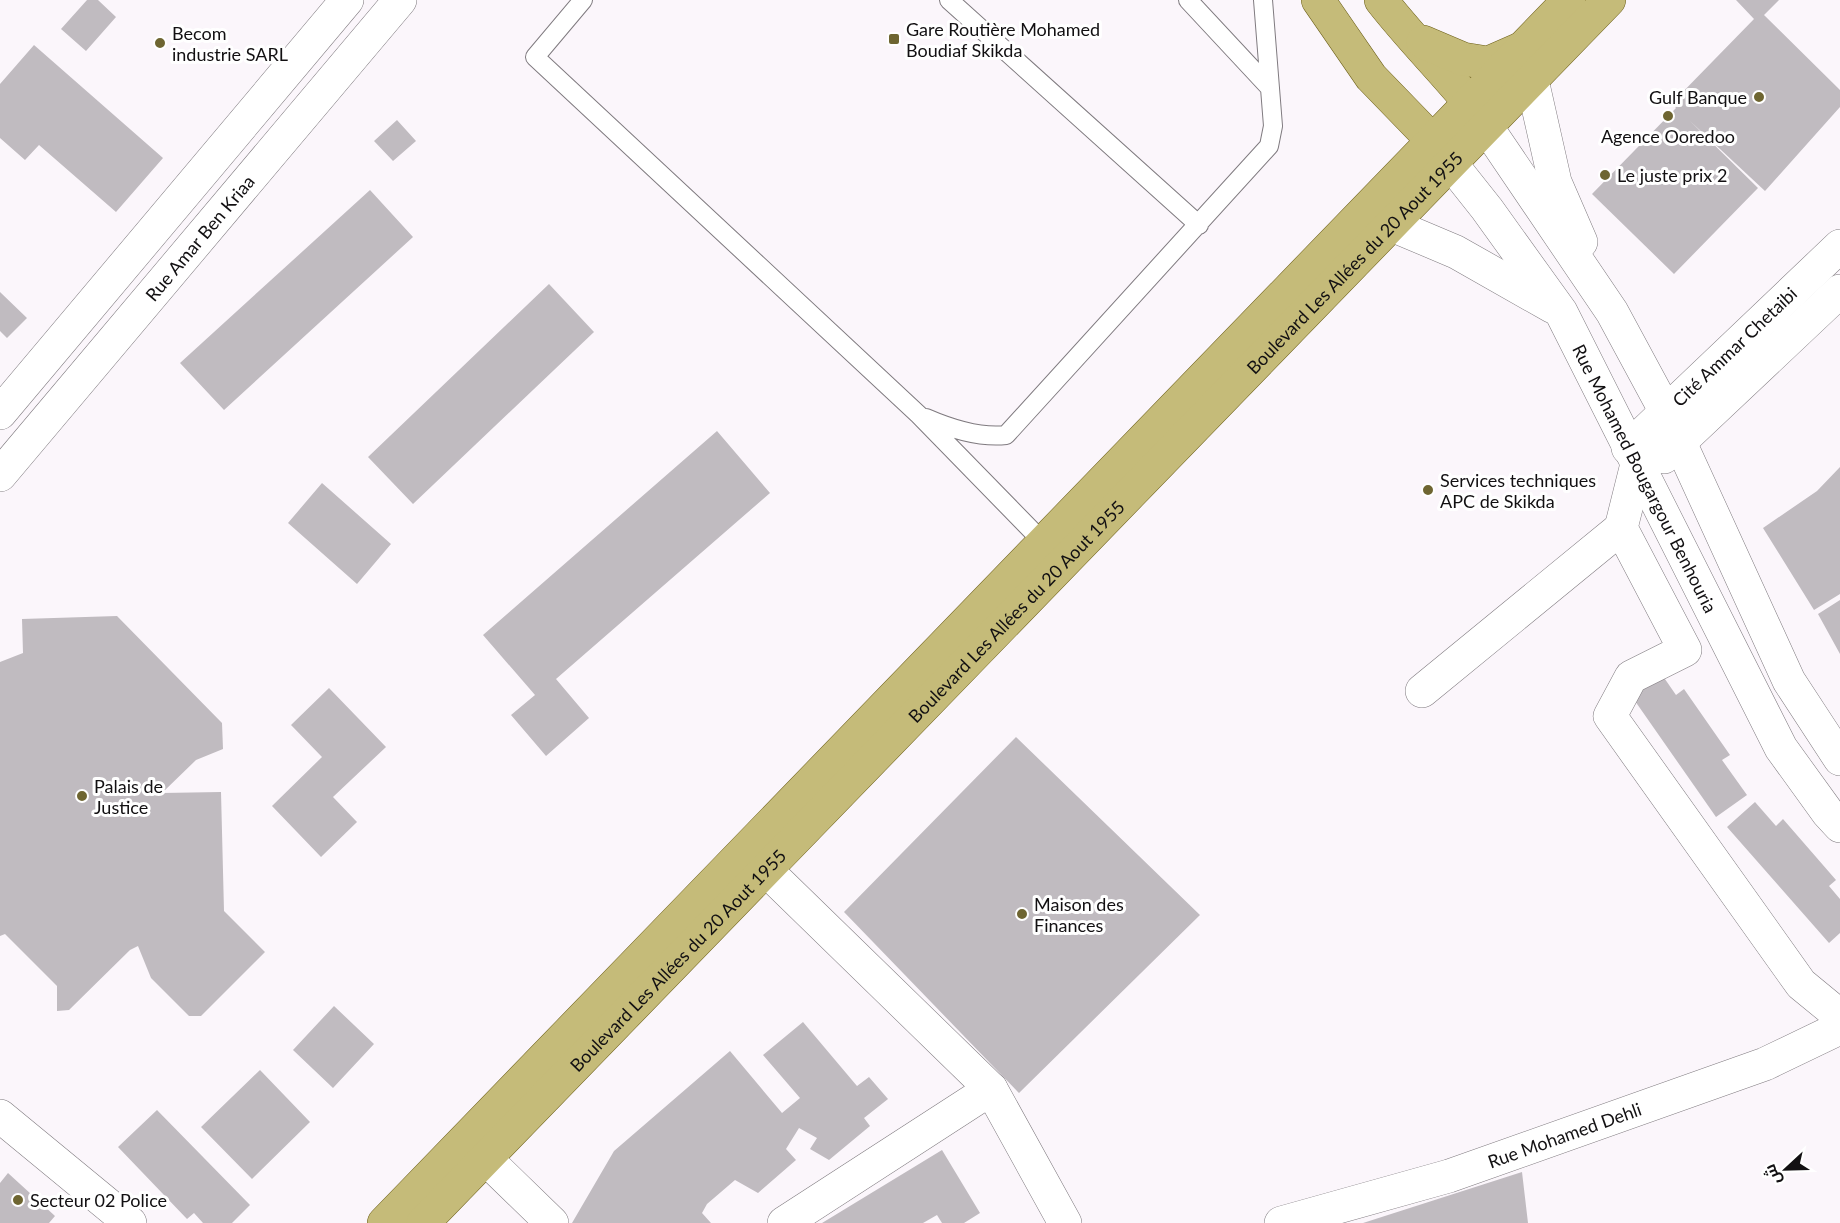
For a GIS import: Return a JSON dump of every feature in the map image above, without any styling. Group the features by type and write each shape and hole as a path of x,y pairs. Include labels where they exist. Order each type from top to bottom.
{"main road":[{"path":"0,413 347,0"},
{"name":"Rue Amar Ben Kriaa","path":"0,475 400,0"},
{"path":"1318,0 1371,77 1405,132 1407,138 1405,157 1398,176"},
{"path":"1381,0 1408,36 1445,73 1479,115 1612,312"},
{"name":"Boulevard Les Allées du 20 Aout 1955","path":"423,1223 1392,225 1443,152 1479,115 1522,48 1569,0"},
{"name":"Boulevard Les Allées du 20 Aout 1955","path":"1479,115 1532,80 1609,0"},
{"path":"1408,36 1463,59 1488,63 1522,48"},
{"path":"1371,77 1443,152"},
{"path":"1532,80 1556,182 1612,312 1666,412 1789,681 1840,759"},
{"name":"Boulevard Les Allées du 20 Aout 1955","path":"384,1223 1398,176 1443,152"},
{"name":"Rue Mohamed Bougargour Benhouria","path":"1443,152 1562,312 1781,748 1840,826"},
{"path":"1392,225 1456,252 1562,312"},
{"name":"Cité Ammar Chetaibi","path":"1636,463 1666,412 1840,246"},
{"name":"Cité Ammar Chetaibi","path":"1636,463 1679,442 1840,291"},
{"path":"1422,691 1621,528 1636,463"},
{"path":"1621,528 1685,650 1631,677 1610,716 1801,984 1840,1016"},
{"path":"765,869 991,1089 1065,1223"},
{"name":"Rue Mohamed Dehli","path":"1281,1223 1460,1172 1765,1064 1840,1028"},
{"path":"784,1223 991,1089"},
{"path":"0,1116 130,1223"},
{"path":"486,1159 552,1223"}],"lane":[{"path":"583,0 535,57 919,415 1043,542"},
{"path":"949,0 1199,225"},
{"path":"1188,0 1270,88"},
{"path":"919,415 965,431 994,436 1005,435 1269,146 1273,126 1263,0"}],"building":[{"path":"87,0 98,0 116,17 86,51 61,29"},
{"path":"1736,0 1779,0 1764,15 1840,90 1840,107 1765,191 1690,121 1758,188 1674,274 1592,194 1676,108 1672,103 1754,19"},
{"path":"34,45 163,158 116,212 39,145 25,160 0,138 0,84"},
{"path":"397,120 416,141 393,161 374,141"},
{"path":"370,190 413,237 224,410 180,363"},
{"path":"549,284 594,332 413,504 368,457"},
{"path":"0,292 27,318 7,338 0,331"},
{"path":"717,431 770,493 556,679 589,718 546,756 511,715 535,695 483,635"},
{"path":"1840,467 1840,594 1814,610 1763,528 1817,491"},
{"path":"322,483 391,544 357,584 288,523"},
{"path":"1840,600 1840,654 1818,614"},
{"path":"117,616 222,723 223,749 196,760 162,793 221,792 224,911 265,952 201,1016 189,1016 151,978 138,946 130,950 69,1010 57,1011 57,986 5,934 0,936 0,662 23,653 22,619"},
{"path":"1658,669 1676,695 1684,689 1730,755 1722,760 1747,795 1716,817 1628,691"},
{"path":"329,688 386,747 333,797 357,822 321,857 272,806 322,757 291,725"},
{"name":"Maison des Finances","path":"1016,737 1200,915 1019,1093 844,912"},
{"path":"1755,802 1776,826 1783,819 1836,880 1829,886 1840,899 1840,933 1829,943 1727,827"},
{"path":"334,1006 374,1044 333,1088 293,1050"},
{"path":"803,1022 857,1086 869,1077 888,1099 864,1118 870,1126 829,1160 810,1149 817,1138 799,1128 786,1149 796,1160 758,1193 735,1180 707,1204 702,1213 711,1223 572,1223 614,1151 730,1051 782,1113 800,1098 763,1055"},
{"path":"260,1070 310,1122 252,1179 201,1127"},
{"path":"157,1110 250,1205 232,1223 203,1223 194,1213 187,1219 118,1147"},
{"path":"942,1150 980,1213 964,1223 942,1223 937,1215 923,1223 822,1223"},
{"path":"1522,1172 1528,1223 1363,1223"},
{"name":"Secteur 02 Police","path":"8,1173 55,1216 49,1223 0,1223 0,1183"}],"place":[{"name":"Gare Routière Mohamed Boudiaf Skikda","path":"894,39"},
{"name":"Becom industrie SARL","path":"160,43"},
{"name":"Gulf Banque","path":"1759,97"},
{"name":"Agence Ooredoo","path":"1668,116"},
{"name":"Le juste prix 2","path":"1605,175"},
{"name":"Services techniques APC de Skikda","path":"1428,490"},
{"name":"Palais de Justice","path":"82,796"},
{"name":"Maison des Finances","path":"1022,914"},
{"name":"Secteur 02 Police","path":"18,1200"}]}
